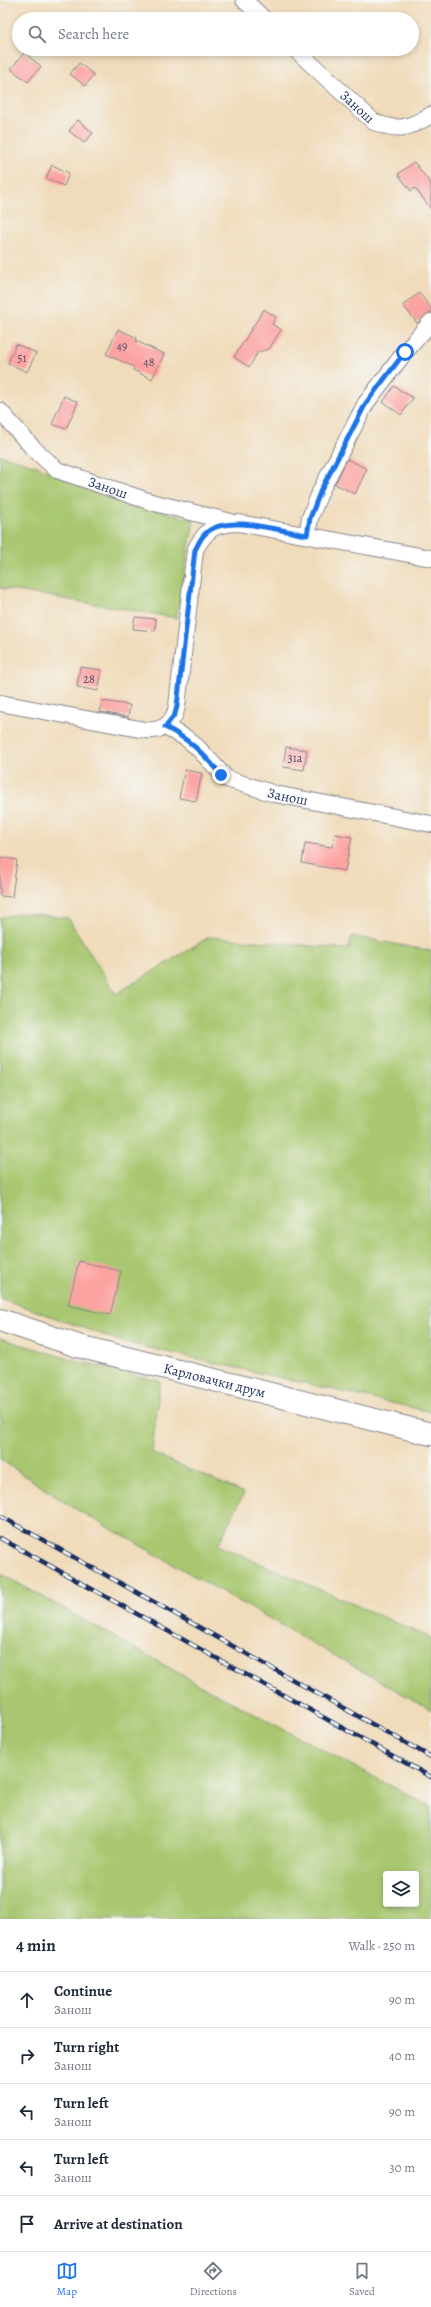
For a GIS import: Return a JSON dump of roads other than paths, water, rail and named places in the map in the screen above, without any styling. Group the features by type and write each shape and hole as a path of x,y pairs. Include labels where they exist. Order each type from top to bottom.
{"main road":[{"name":"Карловачки друм","path":"0,1320 78,1346 431,1434"}],"street":[{"path":"244,0 257,12"},
{"name":"Занош","path":"303,56 374,122 387,127 401,128 414,125 431,115"},
{"path":"307,535 310,518 321,490 366,403 405,352 431,322"},
{"name":"Занош","path":"0,411 32,447 57,470 151,502 238,524 431,558"},
{"name":"Занош","path":"238,524 220,524 204,534 195,550 177,706 175,714 165,727 186,738 197,747 227,780 275,794 431,824"},
{"path":"0,703 145,730 155,731 165,727"}],"railway":[{"path":"0,1516 431,1757"},
{"path":"0,1538 431,1777"}]}
